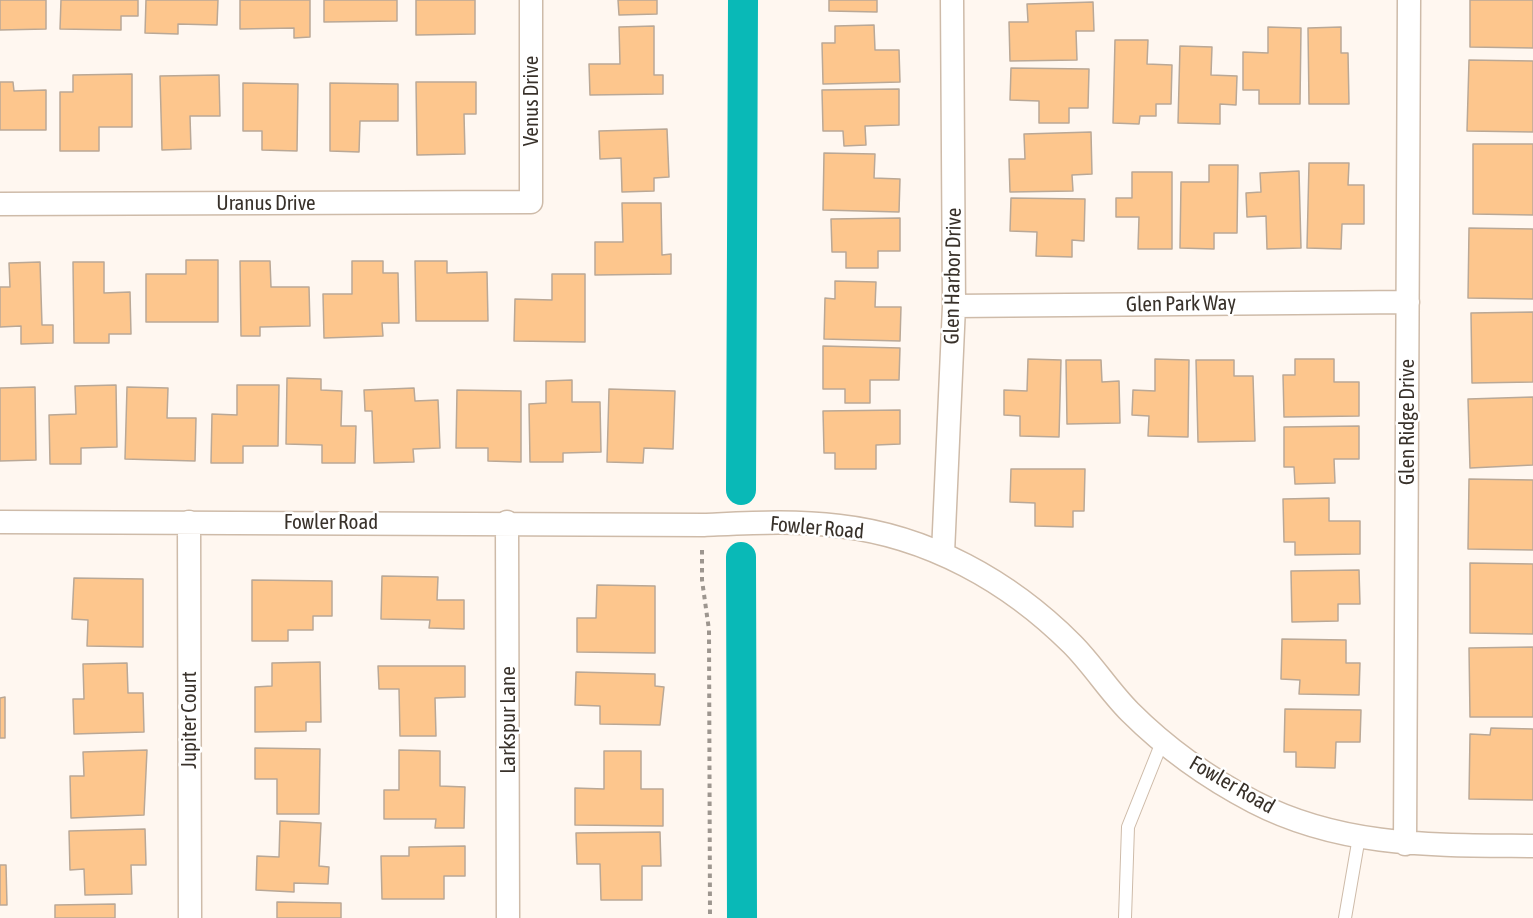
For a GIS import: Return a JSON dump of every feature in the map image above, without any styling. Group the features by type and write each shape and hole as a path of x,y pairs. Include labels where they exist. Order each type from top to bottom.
{"street":[{"name":"Venus Drive","path":"531,0 531,202"},
{"name":"Glen Harbor Drive","path":"943,553 954,306 952,0"},
{"name":"Glen Ridge Drive","path":"1405,844 1409,0"},
{"name":"Uranus Drive","path":"0,204 531,202"},
{"name":"Glen Park Way","path":"954,306 1408,302"},
{"name":"Fowler Road","path":"0,522 507,522 704,525 787,522 840,526 896,537 943,553 1024,602 1072,645 1129,710 1162,742 1203,773 1256,803 1305,823 1359,837 1405,844 1533,846"},
{"name":"Jupiter Court","path":"189,522 190,918"},
{"name":"Larkspur Lane","path":"507,522 508,918"}],"lane":[{"path":"1125,918 1128,826 1162,742"},
{"path":"1345,918 1359,837"}],"path":[{"path":"704,525 702,580 710,630 710,918"}],"building":[{"path":"0,0 46,0 46,29 0,30"},
{"path":"61,0 138,0 138,16 121,16 121,30 60,29"},
{"path":"146,0 218,0 217,25 178,24 178,34 145,33"},
{"path":"240,0 310,0 310,37 294,38 294,28 240,29"},
{"path":"324,0 397,0 397,21 324,22"},
{"path":"416,0 475,0 475,34 416,35"},
{"path":"618,0 657,0 657,14 619,15"},
{"path":"829,0 877,0 877,12 829,11"},
{"path":"1470,0 1533,0 1533,48 1470,47"},
{"path":"1093,2 1094,31 1076,31 1077,60 1010,61 1009,22 1028,22 1027,4"},
{"path":"874,25 875,50 899,50 900,82 823,84 822,43 835,43 835,26"},
{"path":"654,26 654,75 663,75 663,94 590,95 589,64 620,64 619,27"},
{"path":"1268,27 1301,28 1300,104 1259,104 1259,90 1243,90 1243,52 1268,53"},
{"path":"1341,27 1341,53 1348,53 1349,104 1309,104 1308,28"},
{"path":"1115,40 1148,40 1147,64 1172,65 1171,104 1156,104 1156,116 1140,116 1139,124 1113,123"},
{"path":"1180,46 1212,47 1211,75 1237,76 1236,105 1220,104 1220,124 1178,123"},
{"path":"1469,60 1533,61 1533,132 1467,131"},
{"path":"1011,68 1089,69 1088,108 1069,108 1069,123 1039,123 1039,101 1010,100"},
{"path":"132,74 132,127 99,127 99,151 60,151 60,92 73,92 73,75"},
{"path":"219,75 220,116 190,116 191,149 162,150 160,76"},
{"path":"0,82 13,82 14,91 46,90 46,130 0,130"},
{"path":"416,82 476,82 476,114 464,114 465,154 417,155"},
{"path":"243,83 298,84 297,151 262,150 262,131 243,131"},
{"path":"330,83 398,84 398,121 360,121 359,152 330,151"},
{"path":"899,89 899,125 865,126 866,145 844,146 843,131 823,131 822,90"},
{"path":"667,129 669,177 654,178 654,191 622,192 621,158 600,159 599,131"},
{"path":"1091,132 1092,174 1072,175 1073,191 1010,192 1009,159 1025,159 1024,134"},
{"path":"1473,144 1533,144 1533,215 1473,214"},
{"path":"824,153 875,154 874,178 900,179 899,212 823,210"},
{"path":"1309,163 1349,163 1348,185 1364,185 1364,224 1342,224 1341,249 1307,248"},
{"path":"1209,165 1238,165 1237,233 1214,233 1214,249 1180,248 1181,182 1209,182"},
{"path":"1299,171 1301,248 1267,249 1266,216 1247,217 1246,193 1261,192 1260,173"},
{"path":"1132,172 1172,172 1172,249 1138,249 1139,217 1116,217 1116,198 1132,198"},
{"path":"1011,198 1085,199 1084,241 1072,240 1072,257 1036,256 1037,232 1010,231"},
{"path":"622,203 661,203 662,255 671,254 671,274 595,275 595,242 623,242"},
{"path":"900,218 900,251 878,251 878,268 846,268 846,252 832,252 831,219"},
{"path":"1469,228 1533,229 1533,299 1468,298"},
{"path":"186,260 218,260 218,322 146,322 146,274 186,274"},
{"path":"240,261 270,261 271,287 309,287 310,326 260,327 260,336 241,336"},
{"path":"352,261 383,261 383,273 398,273 399,323 382,323 383,336 324,338 323,294 352,294"},
{"path":"415,261 447,261 447,273 487,272 488,321 416,321"},
{"path":"40,262 42,325 53,325 53,343 21,344 21,326 0,327 0,287 10,287 9,263"},
{"path":"73,262 104,262 104,293 130,292 131,334 109,334 109,343 74,343"},
{"path":"552,274 585,274 585,342 514,341 515,299 552,300"},
{"path":"835,281 876,282 875,307 901,307 900,341 824,339 825,298 835,299"},
{"path":"1533,312 1533,382 1472,383 1471,313"},
{"path":"823,346 900,348 899,380 870,380 870,403 845,403 845,389 823,389"},
{"path":"1028,359 1061,360 1059,437 1020,436 1020,416 1004,415 1004,390 1027,391"},
{"path":"1155,359 1189,360 1188,437 1148,436 1149,416 1132,415 1133,390 1155,391"},
{"path":"1295,359 1334,359 1334,382 1359,382 1359,416 1284,417 1283,375 1295,375"},
{"path":"1066,360 1101,360 1102,382 1119,381 1120,423 1067,424"},
{"path":"1196,360 1234,360 1234,376 1253,376 1255,441 1198,442"},
{"path":"287,378 321,379 321,390 342,391 341,426 356,426 355,463 322,463 322,445 286,444"},
{"path":"572,380 572,402 600,402 601,452 563,453 563,462 530,462 529,404 546,403 546,381"},
{"path":"116,385 117,447 81,448 81,464 50,464 49,415 76,414 75,386"},
{"path":"237,385 279,385 278,446 243,446 243,463 211,463 212,414 237,415"},
{"path":"35,387 36,460 0,461 0,388"},
{"path":"127,387 168,388 167,418 196,418 195,461 125,459"},
{"path":"414,388 415,401 438,400 440,448 413,449 414,462 374,463 372,411 365,411 364,390"},
{"path":"609,389 675,391 673,449 644,448 643,463 607,462"},
{"path":"457,390 521,391 521,462 488,461 488,448 456,448"},
{"path":"1533,397 1533,465 1470,468 1468,399"},
{"path":"900,410 900,444 876,445 876,469 835,469 835,453 824,453 823,411"},
{"path":"1359,426 1359,459 1334,459 1335,483 1295,484 1294,467 1284,467 1284,427"},
{"path":"1011,469 1085,469 1084,511 1073,511 1073,527 1035,526 1035,503 1010,502"},
{"path":"1469,479 1533,480 1533,550 1468,549"},
{"path":"1329,498 1329,521 1360,521 1360,554 1295,555 1295,542 1284,542 1283,499"},
{"path":"1470,563 1533,564 1533,634 1470,633"},
{"path":"1359,570 1360,604 1338,604 1338,621 1292,622 1291,571"},
{"path":"382,576 438,577 437,600 464,600 464,629 429,628 430,620 381,619"},
{"path":"74,578 143,579 143,647 87,646 88,620 72,619"},
{"path":"252,580 332,581 332,616 313,616 313,630 288,630 288,641 252,641"},
{"path":"597,585 655,586 655,653 577,652 577,618 596,618"},
{"path":"1282,639 1346,640 1346,663 1360,663 1359,695 1299,694 1300,680 1281,679"},
{"path":"1533,647 1533,717 1470,717 1469,648"},
{"path":"320,662 321,722 306,722 306,731 255,732 255,687 272,686 272,663"},
{"path":"127,663 128,693 143,693 144,732 74,734 73,699 84,699 83,664"},
{"path":"378,666 465,666 465,697 435,698 436,736 400,736 399,689 379,689"},
{"path":"576,672 655,674 655,686 664,687 660,725 600,724 600,706 575,705"},
{"path":"5,697 5,738 0,738 0,698"},
{"path":"1285,709 1361,710 1360,742 1336,742 1335,768 1296,767 1296,752 1284,752"},
{"path":"1491,728 1533,729 1533,800 1469,799 1470,734 1490,735"},
{"path":"255,748 320,749 319,814 277,814 277,779 255,779"},
{"path":"147,750 144,815 71,818 70,776 84,776 83,752"},
{"path":"399,750 440,751 440,786 465,787 464,828 435,828 436,819 384,819 384,790 399,790"},
{"path":"604,751 641,751 641,789 663,789 663,826 575,825 575,788 604,789"},
{"path":"280,821 321,823 319,866 329,867 328,884 294,883 294,892 256,890 257,856 279,857"},
{"path":"145,829 146,865 131,865 132,894 85,895 84,869 70,870 69,831"},
{"path":"660,832 661,866 642,866 642,900 601,900 600,864 577,864 576,833"},
{"path":"465,846 465,876 444,876 444,899 382,899 381,856 409,856 409,847"},
{"path":"0,865 6,865 7,905 0,905"},
{"path":"277,902 341,903 341,918 277,918"},
{"path":"115,904 115,918 55,918 55,905"}],"waterway":[{"path":"741,490 743,0"},
{"path":"741,557 742,918"}]}
